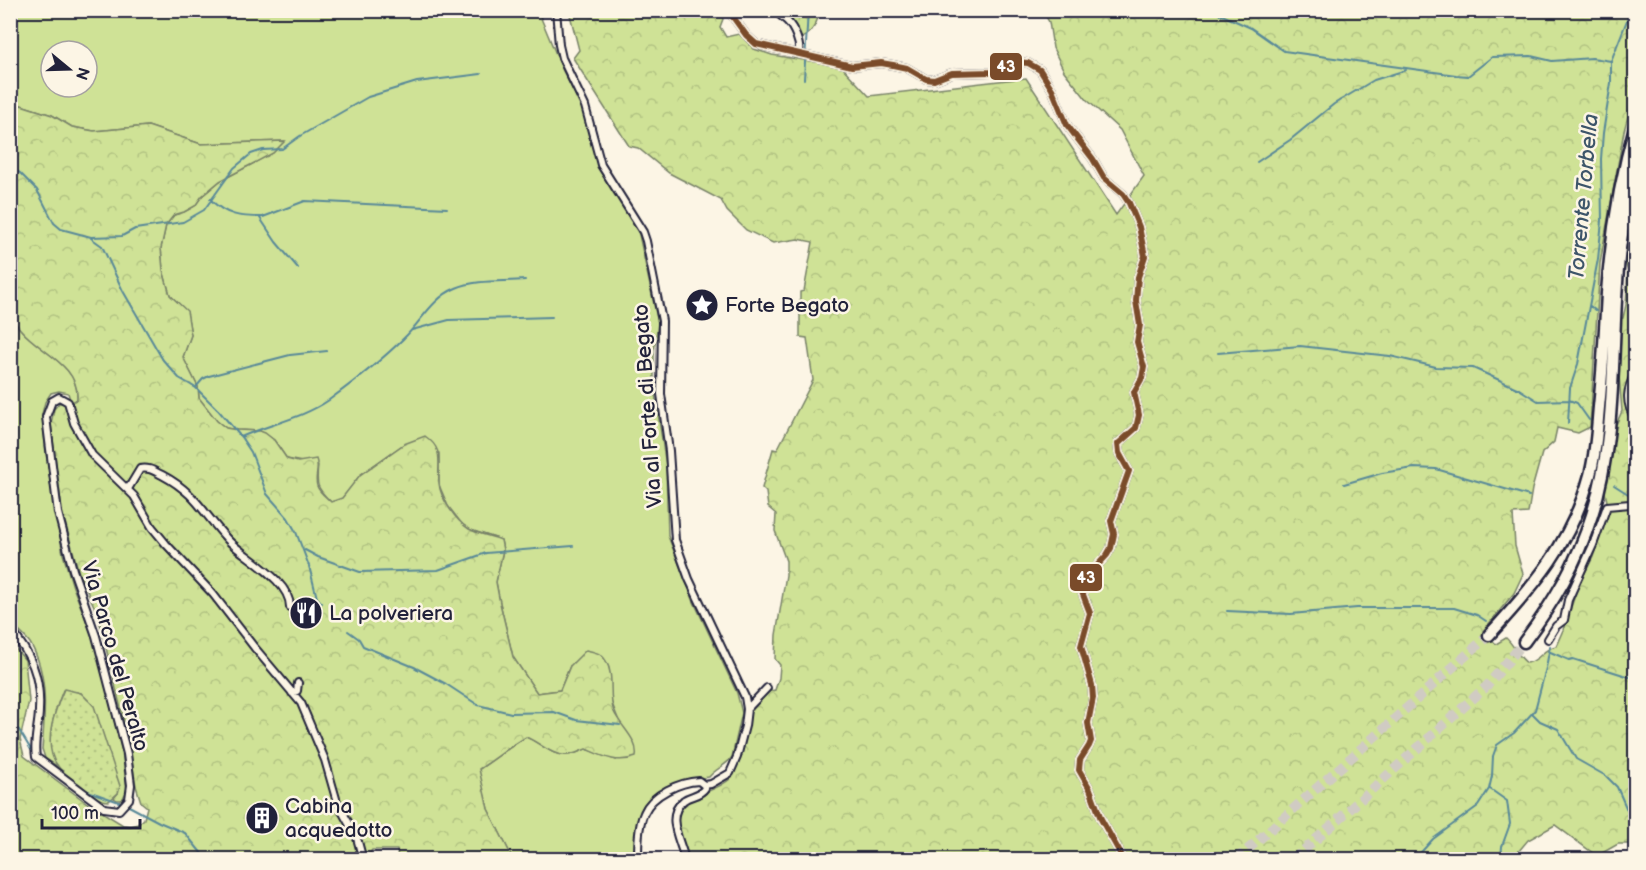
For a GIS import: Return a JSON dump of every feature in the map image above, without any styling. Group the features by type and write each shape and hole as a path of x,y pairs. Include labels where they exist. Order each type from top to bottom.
{"highway":[{"path":"1489,635 1546,569 1562,543 1590,474 1598,424 1611,246 1635,123"},
{"path":"1524,642 1550,608 1577,555 1593,514 1602,477 1608,436 1620,248 1635,162"}],"street":[{"name":"Via al Forte di Begato","path":"556,10 562,58 585,106 601,165 643,232 646,241 662,321 660,384 669,451 675,540 689,579 745,697 746,726 730,773 711,784 704,785"},
{"path":"728,10 746,35 756,44 852,66 888,64 906,68 926,79 934,80 952,73 988,73 1012,63 1028,63 1037,67 1052,88 1063,118 1104,178 1123,194 1129,203 1139,227 1145,256 1138,277 1136,301 1140,325 1137,342 1144,367 1142,378 1134,392 1139,418 1136,428 1132,434 1118,444 1119,453 1129,471 1111,521 1113,542 1107,555 1086,576 1081,586 1090,614 1081,646 1092,685 1093,699 1088,723 1091,741 1080,760 1079,774 1090,789 1101,819 1124,860"},
{"path":"775,10 794,30 800,49 799,54"},
{"path":"1635,371 1626,398 1635,420"},
{"name":"Via Parco del Peralto","path":"10,629 26,648 36,671 39,709 34,748 36,757 104,807 119,810 129,799 131,785 128,762 96,636 72,570 58,513 46,417 48,408 55,398 59,397 66,399 74,423 92,455 128,489 166,544 213,594 301,702 315,733 337,802 357,838 363,860"},
{"path":"128,489 140,470 146,468 187,490 210,524 282,586 290,601 290,607"},
{"path":"1548,639 1564,620 1568,600 1594,544 1607,506 1630,504 1635,500"},
{"path":"292,693 297,691 298,683"},
{"path":"747,709 767,688"},
{"path":"638,860 645,810 670,789 687,782 699,781 705,788 702,793 682,802 674,820 685,860"}],"green space":[{"path":"10,11 538,11 563,71 581,106 591,135 597,164 638,230 658,323 654,351 654,387 666,466 668,536 694,602 737,693 742,713 732,757 727,763 709,777 689,780 660,790 645,803 640,812 635,859 513,859 488,809 478,770 514,745 526,737 557,754 569,755 586,749 616,760 619,721 611,701 570,666 560,690 537,693 513,657 500,603 496,582 503,550 501,540 471,530 462,524 448,506 439,485 439,453 404,444 360,475 342,499 331,502 318,485 318,465 287,459 274,440 260,431 226,428 217,421 199,398 198,387 183,357 191,335 187,312 170,295 163,270 161,248 166,225 174,215 195,206 202,196 220,181 273,153 284,141 201,144 148,126 94,131 72,127 52,115 21,105 11,109"},
{"path":"569,11 720,11 723,19 720,27 726,37 739,34 754,49 772,55 841,66 869,96 1026,78 1116,215 1144,176 1120,130 1087,100 1064,71 1053,48 1049,22 1043,11 1635,11 1635,90 1624,131 1600,263 1590,427 1578,433 1557,428 1554,442 1542,453 1528,513 1513,514 1515,546 1523,574 1514,593 1483,631 1496,644 1506,638 1527,663 1556,646 1578,587 1593,557 1609,510 1604,488 1615,427 1622,411 1617,353 1618,320 1623,318 1626,305 1628,271 1623,254 1635,179 1635,847 1634,844 1618,844 1597,856 1555,825 1528,840 1518,852 1519,860 688,859 678,833 680,829 676,822 679,812 691,800 730,779 741,753 754,704 767,692 775,690 779,678 780,665 775,659 776,635 786,575 786,561 775,531 776,514 768,507 766,492 762,488 773,449 777,450 813,380 807,338 800,337 800,292 804,291 813,242 798,239 773,243 746,230 727,211 721,200 669,173 638,148 629,146 573,58 579,50"},
{"path":"780,11 820,11 812,30 802,38"},
{"path":"21,105 52,115 72,127 94,131 148,126 201,144 285,141 273,153 220,181 202,196 195,206 174,215 166,225 161,248 163,270 170,295 187,311 191,335 183,357 198,387 199,398 217,421 226,428 265,433 274,440 287,459 298,462 316,459 317,486 331,502 342,498 360,475 404,444 425,436 438,451 440,489 454,515 469,529 501,540 503,550 496,582 500,603 513,657 537,693 560,690 570,666 586,650 598,653 604,658 610,673 612,706 635,745 636,757 617,760 586,749 562,755 551,752 526,737 479,769 488,809 513,859 398,859 397,850 372,850 365,860 11,859 10,642 25,660 29,701 20,739 24,756 87,803 123,825 138,824 144,819 147,807 141,802 136,786 129,742 98,615 79,573 62,511 51,424 54,409 59,403 71,403 77,399 76,387 66,369 30,339 11,315 11,110"},
{"path":"10,315 30,339 58,360 72,377 76,387 77,399 71,403 68,393 59,391 51,393 45,402 42,414 46,454 63,554 95,643 122,752 127,790 122,800 114,798 118,793 81,693 63,690 56,709 51,737 51,747 57,766 45,758 42,749 44,695 40,668 30,643 11,623"},
{"path":"64,689 81,693 94,706 120,786 118,793 109,801 94,796 68,776 59,768 53,757 50,737"}],"waterway":[{"path":"804,79 808,10"},
{"path":"1211,10 1251,28 1284,51 1456,75 1468,76 1492,57 1531,56 1552,61 1592,58 1611,61"},
{"name":"Torrente Torbella","path":"1568,423 1570,388 1578,364 1598,259 1602,221 1601,159 1611,83 1611,61 1631,10"},
{"path":"1257,162 1290,140 1334,104 1374,80 1406,70"},
{"path":"10,168 20,173 37,190 54,223 61,229 91,237 122,236 135,229 183,222 204,210 234,168 251,154 263,150 282,149 300,136 368,97 417,82 481,74"},
{"path":"210,199 228,212 255,217 263,217 305,201 447,208"},
{"path":"260,218 298,268"},
{"path":"91,238 102,246 123,291 163,360 179,378 196,388 219,411 251,452 267,494 288,518 296,532 309,566 317,598 322,603"},
{"path":"241,437 297,416 329,400 386,355 410,332 433,304 448,292 472,283 525,280"},
{"path":"1590,306 1596,311"},
{"path":"412,330 449,320 552,317"},
{"path":"1218,353 1300,346 1390,356 1436,367 1473,368 1519,389 1538,401 1569,400 1577,403 1589,420"},
{"path":"196,387 209,376 290,355 327,351"},
{"path":"1344,484 1382,473 1414,468 1436,469 1529,496"},
{"path":"1614,485 1636,499"},
{"path":"305,550 360,572 438,570 486,553 573,546"},
{"path":"1227,611 1291,614 1357,608 1454,608 1477,615 1486,621"},
{"path":"348,631 359,639 363,646 414,667 478,705 511,713 554,712 576,720 620,725"},
{"path":"1414,860 1433,839 1478,806 1489,789 1493,756 1497,745 1514,733 1535,710 1550,646"},
{"path":"1548,651 1569,660 1573,659 1636,679"},
{"path":"10,712 12,725 10,733"},
{"path":"1533,714 1540,721 1558,729 1576,759 1606,776 1617,787 1628,812 1636,820"},
{"path":"12,725 19,730 33,753"},
{"path":"44,766 58,777"},
{"path":"1490,789 1507,801 1510,824 1502,846 1501,860"},
{"path":"85,790 122,803"},
{"path":"127,805 185,833 207,860"}],"tunnel":[{"path":"1236,860 1489,635"},
{"path":"1293,860 1487,686 1524,642"}],"transit line":[{"name":"43","path":"728,10 746,35 756,44 852,66 881,63 893,65 907,68 926,79 934,80 952,73 992,72 1017,62 1028,63 1040,70 1052,89 1067,125 1093,159 1104,178 1123,194 1129,203 1139,227 1145,256 1138,277 1136,301 1140,325 1137,342 1144,367 1142,378 1134,392 1139,415 1136,428 1118,444 1119,453 1129,471 1111,521 1114,534 1111,548 1082,582 1082,592 1090,613 1081,646 1092,685 1093,698 1088,723 1091,741 1080,760 1079,770 1090,789 1101,819 1124,860"}],"place":[{"name":"Forte Begato","path":"702,305"},
{"name":"La polveriera","path":"306,613"},
{"name":"Cabina acquedotto","path":"262,818"}]}
